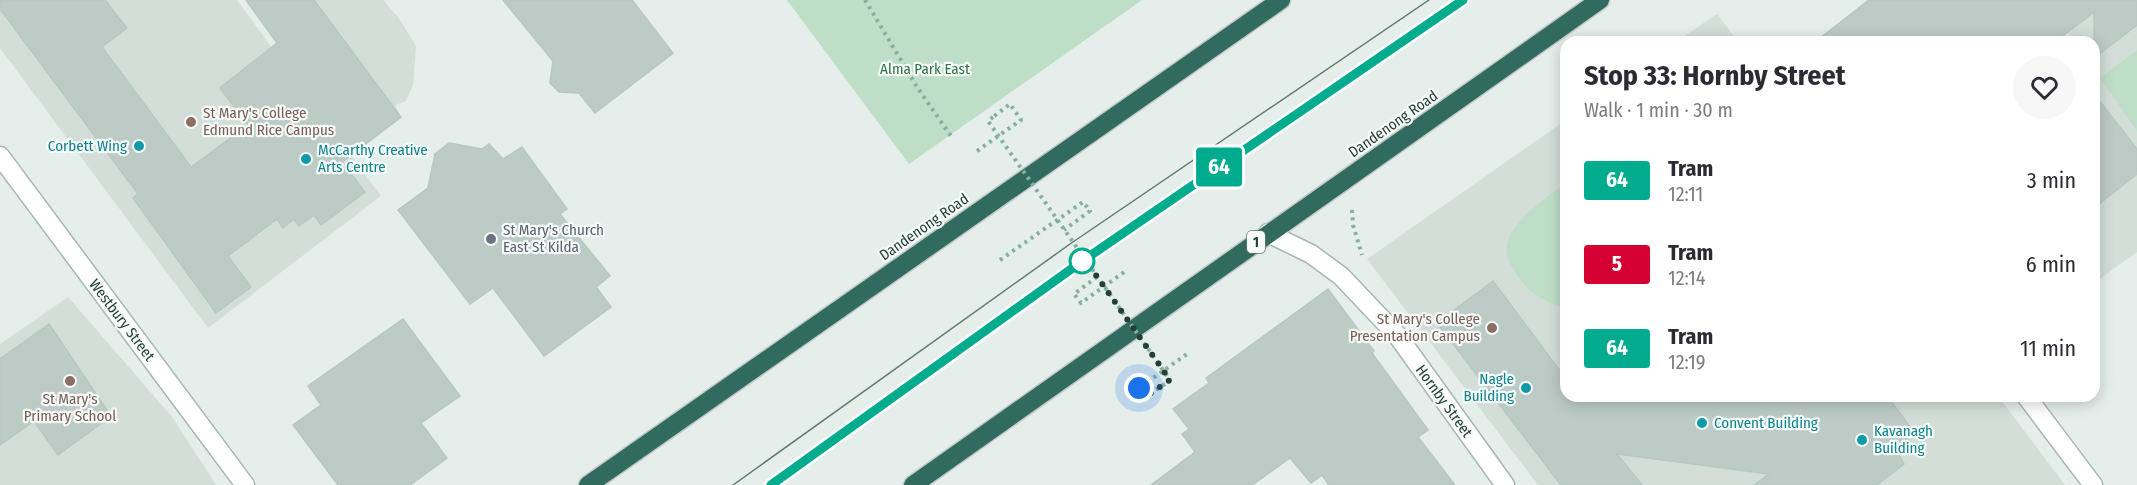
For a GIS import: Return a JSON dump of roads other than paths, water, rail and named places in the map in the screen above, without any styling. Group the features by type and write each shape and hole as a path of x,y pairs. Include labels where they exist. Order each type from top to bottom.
{"highway":[{"name":"Dandenong Road","path":"588,485 1281,0"},
{"name":"Dandenong Road","path":"913,485 1600,0"}],"street":[{"name":"Westbury Street","path":"0,156 245,485"},
{"name":"Hornby Street","path":"1268,234 1311,254 1334,270 1397,335 1505,485"},
{"path":"2031,402 2093,485"}],"tram line":[{"path":"733,485 1070,244 1429,0"},
{"path":"771,485 1081,262 1463,0"},
{"name":"64","path":"771,485 1081,262 1463,0"}],"place":[{"name":"St Mary's College Edmund Rice Campus","path":"191,122"},
{"name":"Corbett Wing","path":"139,146"},
{"name":"McCarthy Creative Arts Centre","path":"306,159"},
{"name":"St Mary's Church East St Kilda","path":"491,239"},
{"name":"St Mary's College Presentation Campus","path":"1492,328"},
{"name":"St Mary's Primary School","path":"70,381"},
{"name":"Nagle Building","path":"1526,388"},
{"name":"Convent Building","path":"1702,423"},
{"name":"Kavanagh Building","path":"1862,440"}],"park label":[{"name":"Alma Park East","path":"925,69"}]}
